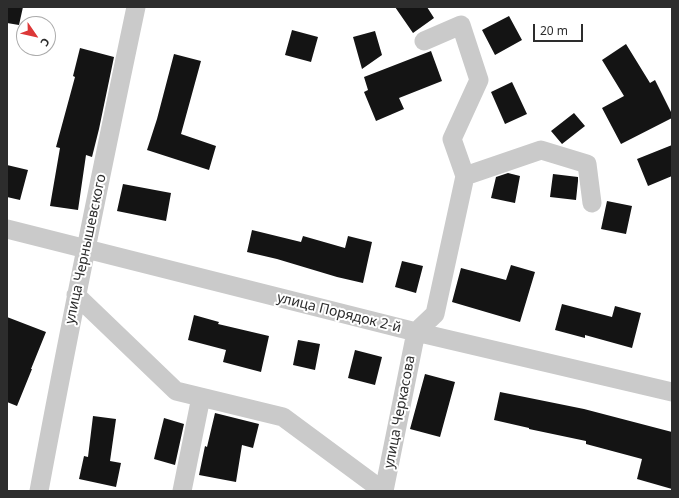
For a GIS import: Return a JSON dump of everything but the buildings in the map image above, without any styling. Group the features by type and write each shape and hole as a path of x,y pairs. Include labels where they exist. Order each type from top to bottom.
{"street":[{"name":"улица Чернышевского","path":"39,491 76,295 136,7"},
{"path":"416,332 435,314 465,176 452,139 479,80 461,25 424,41"},
{"path":"465,176 541,150 587,164 592,203"},
{"name":"улица Порядок 2-й","path":"7,229 416,332 672,392"},
{"path":"76,295 176,391 284,417 384,491"},
{"name":"улица Черкасова","path":"384,491 416,332"},
{"path":"182,491 201,397"}]}
